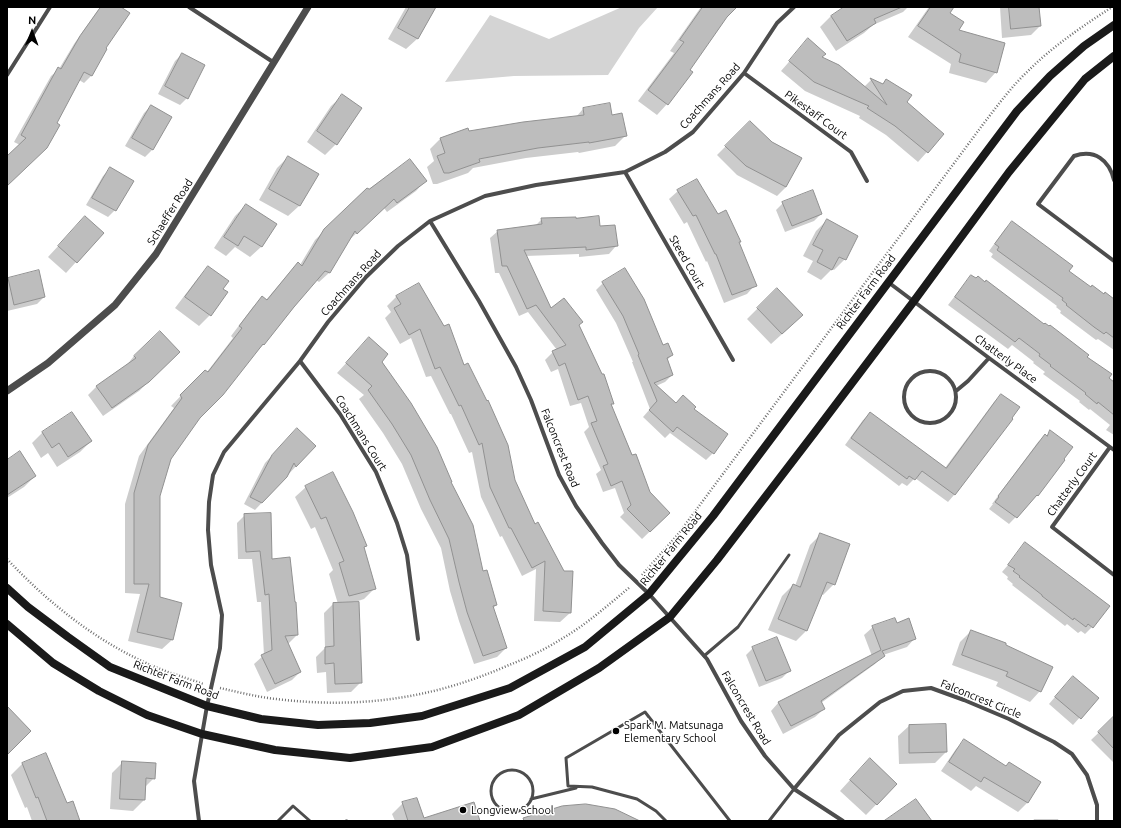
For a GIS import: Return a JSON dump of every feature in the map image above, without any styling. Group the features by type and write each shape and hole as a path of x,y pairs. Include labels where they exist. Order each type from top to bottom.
{"main road":[{"name":"Richter Farm Road","path":"7,588 28,607 68,638 110,667 208,706 261,719 318,725 370,723 422,716 510,688 585,646 649,594 713,516 1018,111 1050,76 1084,46 1114,25"},
{"path":"7,624 53,663 99,691 147,715 202,734 275,750 350,758 432,747 519,715 599,668 670,617 717,560 914,302 1013,166 1085,79 1114,56"}],"street":[{"path":"7,75 50,7"},
{"path":"188,7 274,62"},
{"name":"Schaeffer Road","path":"7,391 48,363 115,305 156,254 308,7"},
{"name":"Coachmans Road","path":"199,821 194,781 220,648 222,614 211,565 208,530 209,502 213,475 224,452 300,361 328,322 366,277 398,246 430,221 486,196 536,185 625,172 665,152 693,132 744,73 777,23 794,7"},
{"name":"Pikestaff Court","path":"744,73 851,152 867,181"},
{"path":"1114,180 1107,163 1099,157 1090,154 1080,154 1074,156 1038,204 1114,261"},
{"name":"Steed Court","path":"625,172 733,360"},
{"name":"Falconcrest Road","path":"430,221 479,301 516,367 531,400 559,475 576,506 619,565 649,594 704,656 741,721 765,756 794,789 843,821"},
{"name":"Chatterly Place","path":"888,282 1114,450"},
{"path":"956,391 968,381 989,358"},
{"name":"Coachmans Court","path":"300,361 340,414 376,472 397,523 407,555 418,639"},
{"path":"924,371 934,371 944,375 951,382 956,391 956,401 952,411 945,418 936,422 925,422 916,419 908,412 904,402 904,392 908,383 915,376 924,371"},
{"name":"Chatterly Court","path":"1110,447 1052,527 1114,575"},
{"name":"Falconcrest Circle","path":"794,789 839,735 880,702 903,691 931,688 1009,719 1054,742 1072,754 1087,775 1097,805 1097,821"}],"lane":[{"path":"704,656 738,627 789,555"},
{"path":"666,821 656,811 638,799 592,787 568,786 566,758 644,712 730,821"},
{"path":"531,800 533,790 532,783 523,773 510,770 503,772 493,781 491,795 494,802 504,811 511,812 525,808 531,800 581,786"},
{"path":"769,821 794,789"},
{"path":"278,821 293,806 310,821"}],"path":[{"path":"7,559 25,578 57,607 92,632 128,653 161,668 212,686 275,699 321,703 365,703 411,697 448,688 489,674 527,658 563,639 594,617 636,582 679,533 984,123 1003,100 1028,71 1084,25 1112,7"}],"shaded area":[{"path":"622,7 658,7 639,28 608,75 514,76 445,82 490,15 549,39"}],"building":[{"path":"101,7 121,7 130,13 106,48 107,49 92,76 84,72 57,123 60,125 47,148 7,186 7,156 26,138 21,135 58,67 61,69 80,36"},
{"path":"410,7 436,7 418,39 398,28"},
{"path":"703,7 737,7 727,17 690,70 693,72 668,105 648,90 684,42 680,40"},
{"path":"844,7 902,7 874,19 876,23 847,41 831,16"},
{"path":"931,7 954,7 950,13 964,22 959,30 1005,43 997,73 959,62 961,54 918,26"},
{"path":"1009,7 1039,7 1041,26 1011,29"},
{"path":"808,38 826,54 822,57 839,65 887,105 870,78 883,84 886,79 912,95 907,102 944,134 928,153 895,126 867,108 869,106 814,82 789,61"},
{"path":"182,53 205,65 188,99 165,86"},
{"path":"342,94 362,108 337,145 317,131"},
{"path":"610,103 612,115 622,113 627,136 589,143 538,148 479,159 480,162 449,173 444,173 437,156 445,153 440,138 468,128 469,131 523,122 584,115 583,108"},
{"path":"151,105 172,117 153,150 132,138"},
{"path":"750,121 772,142 802,158 786,187 746,166 725,146"},
{"path":"288,156 319,174 300,206 269,189"},
{"path":"410,159 427,181 397,203 394,199 357,234 355,231 330,273 325,271 294,307 223,395 200,418 171,459 160,496 160,597 182,603 173,640 137,632 149,584 134,584 134,493 148,445 182,398 180,395 205,370 208,372 242,328 239,326 262,296 267,300 298,262 302,266 324,229 367,188 369,189"},
{"path":"110,167 134,181 116,211 92,198"},
{"path":"697,179 718,214 726,210 741,242 739,242 757,286 732,295 716,254 696,215 693,216 677,190"},
{"path":"813,190 822,214 792,226 782,202"},
{"path":"246,204 277,224 262,247 244,236 238,246 224,237"},
{"path":"85,216 104,233 77,263 58,246"},
{"path":"599,216 600,226 615,225 618,246 586,250 586,247 524,250 551,308 564,298 583,322 579,325 602,374 604,374 614,404 611,404 632,455 636,454 650,492 670,513 650,532 627,509 631,505 622,481 611,486 603,466 608,464 591,423 597,421 588,396 578,400 565,363 559,366 552,351 566,345 536,305 527,309 507,266 502,266 497,230 542,224 541,218 576,218"},
{"path":"827,219 858,236 846,260 839,257 832,270 817,262 823,250 813,245"},
{"path":"1012,221 1073,266 1069,271 1091,287 1092,285 1114,299 1114,338 1106,332 1104,334 1094,327 1066,305 1067,304 1062,300 1063,298 997,250 999,247 995,244"},
{"path":"208,266 229,281 223,289 228,292 211,316 185,297"},
{"path":"625,268 644,299 663,345 668,343 673,355 667,358 673,375 654,383 676,403 683,395 696,407 694,409 728,434 714,454 677,427 673,432 649,410 657,401 623,316 602,282"},
{"path":"39,270 45,297 14,305 8,278"},
{"path":"971,275 976,278 978,276 985,282 986,280 1044,324 1050,325 1089,355 1087,357 1112,374 1109,378 1114,382 1114,415 1098,402 1097,404 1085,394 1086,393 1050,366 1051,365 1039,356 1040,354 1019,338 1015,342 955,297"},
{"path":"419,283 444,326 449,324 464,365 468,363 487,401 488,400 508,445 515,480 535,524 538,522 564,571 573,571 571,613 543,611 545,561 532,568 511,528 509,528 490,487 482,443 479,445 461,405 459,406 440,367 435,369 420,329 409,335 394,308 401,304 396,296"},
{"path":"777,288 803,315 782,334 757,308"},
{"path":"160,331 180,352 149,382 112,408 96,386 136,358 134,356"},
{"path":"369,337 388,354 382,362 411,403 437,447 451,482 473,525 483,571 487,570 497,605 493,606 507,648 483,656 467,612 449,539 430,500 411,455 392,424 368,390 372,386 346,363"},
{"path":"1001,394 1020,407 1012,418 1013,419 955,495 922,471 915,480 909,476 907,479 851,438 870,412 946,468"},
{"path":"72,412 92,441 68,457 59,443 52,448 42,432"},
{"path":"297,428 316,446 296,467 294,463 287,477 262,503 250,497 272,455"},
{"path":"1050,430 1073,447 1038,496 1037,495 1017,518 995,502 1045,434 1047,436"},
{"path":"20,451 36,476 7,495 7,460"},
{"path":"333,472 353,512 367,546 364,547 376,589 349,596 339,563 344,561 326,517 321,519 305,486"},
{"path":"271,513 272,559 290,557 296,602 298,635 285,636 301,672 275,684 261,655 272,650 269,594 265,595 260,551 246,552 244,514"},
{"path":"820,533 850,544 835,585 827,582 807,631 778,619 793,584 800,587"},
{"path":"1025,542 1110,606 1093,628 1088,624 1086,627 1074,618 1073,620 1019,577 1020,576 1013,571 1015,569 1008,565"},
{"path":"359,602 362,683 335,684 334,663 325,664 325,647 334,646 333,603"},
{"path":"895,618 897,623 909,618 916,639 882,651 885,656 821,701 825,709 791,726 778,702 881,650 872,626"},
{"path":"971,630 1006,643 1006,645 1053,667 1041,692 1006,676 1008,672 962,655"},
{"path":"777,637 791,671 766,681 752,647"},
{"path":"1073,676 1099,698 1081,719 1055,697"},
{"path":"7,706 31,731 7,755"},
{"path":"1114,716 1114,749 1098,732"},
{"path":"946,724 947,752 909,753 909,725"},
{"path":"964,739 1006,766 1009,762 1041,782 1028,803 984,777 981,782 949,762"},
{"path":"46,753 67,803 73,801 80,821 47,821 38,797 36,798 22,763"},
{"path":"870,758 897,784 877,805 850,780"},
{"path":"122,761 156,763 155,779 146,778 145,800 120,799"},
{"name":"Longview School","path":"417,798 424,818 474,802 480,821 408,821 402,802"},
{"path":"916,799 932,821 884,821"},
{"path":"586,804 615,809 640,821 524,821 523,818 562,806"}],"place":[{"name":"Spark M. Matsunaga Elementary School","path":"616,731"},
{"name":"Longview School","path":"463,810"}]}
